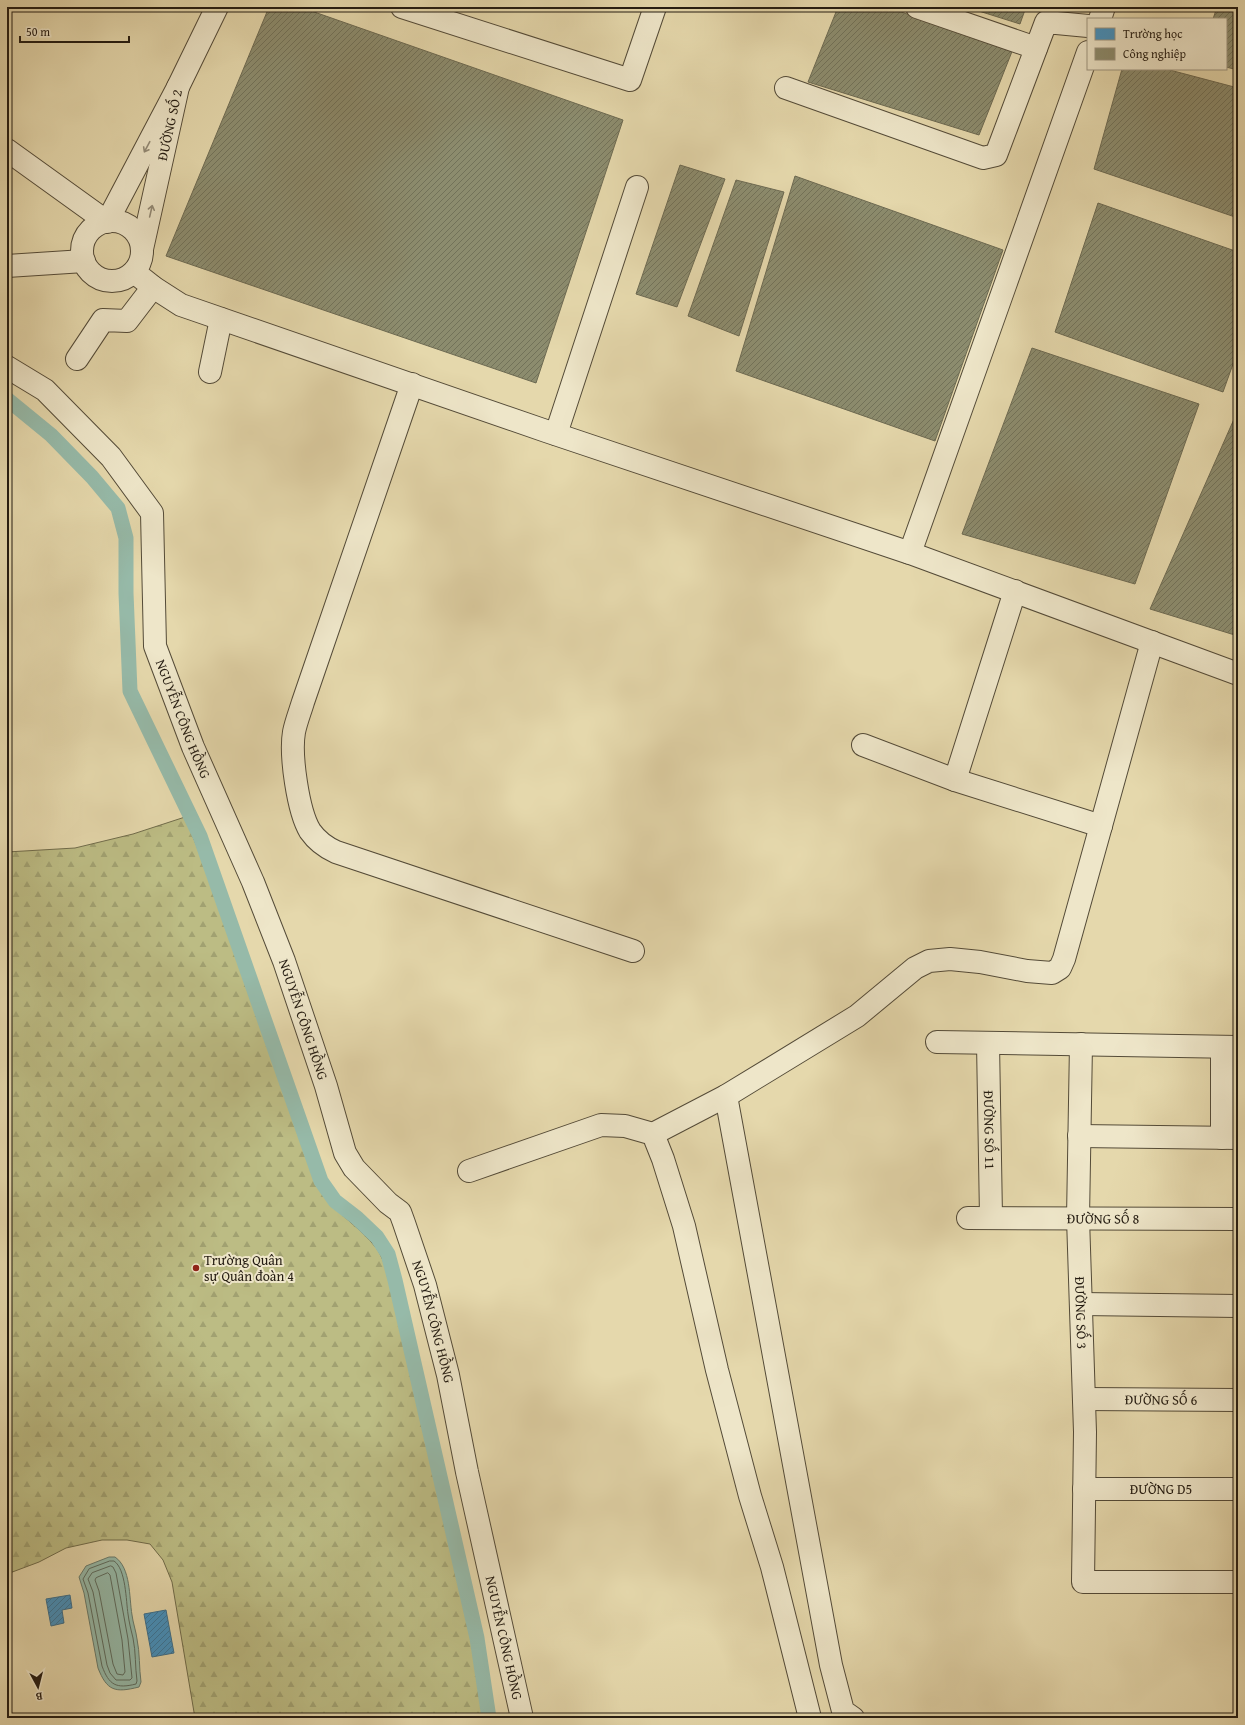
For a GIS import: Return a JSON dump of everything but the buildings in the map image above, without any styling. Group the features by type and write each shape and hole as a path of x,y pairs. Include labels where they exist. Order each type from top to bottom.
{"street":[{"name":"ĐƯỜNG SỐ 2","path":"142,249 178,87 217,7"},
{"path":"402,7 630,80 655,7"},
{"path":"917,7 1036,48"},
{"path":"1100,18 1104,7"},
{"path":"786,88 983,158 996,155 1048,14 1087,26"},
{"path":"910,553 1087,55"},
{"path":"107,222 178,87"},
{"path":"7,150 107,222"},
{"path":"556,434 637,187"},
{"path":"107,222 117,222 130,228 140,240 142,249 140,261 134,272 120,279 106,280 96,277 88,270 84,261 82,244 86,236 95,227 107,222"},
{"path":"7,266 84,261"},
{"path":"134,272 153,287 181,305 556,434 910,553 1238,674"},
{"path":"77,359 102,320 127,321 153,287"},
{"path":"210,372 220,319"},
{"name":"NGUYỄN CÔNG HỒNG","path":"7,367 45,390 111,457 152,513 155,646 193,747 253,882 284,961 326,1086 345,1152 354,1168 388,1203 400,1212 404,1223 425,1285 448,1375 467,1472 522,1718"},
{"path":"412,384 302,702 294,732 294,762 299,798 309,829 323,846 336,852 633,951"},
{"path":"955,780 1015,591"},
{"path":"469,1171 601,1126 625,1126 653,1134 726,1096 857,1016 915,968 929,960 950,959 1052,972 1060,968 1064,959 1152,642"},
{"path":"862,745 955,780 1101,826"},
{"path":"937,1042 1230,1047 1230,1138 1079,1136"},
{"name":"ĐƯỜNG SỐ 11","path":"988,1043 991,1217"},
{"name":"ĐƯỜNG SỐ 3","path":"1081,1044 1078,1218 1084,1399 1083,1582 1238,1582"},
{"path":"726,1096 832,1665 843,1711 853,1718"},
{"path":"653,1134 663,1159 684,1226 725,1400 750,1496 772,1568 810,1718"},
{"name":"ĐƯỜNG SỐ 8","path":"968,1218 1238,1219"},
{"path":"1081,1304 1238,1306"},
{"name":"ĐƯỜNG SỐ 6","path":"1084,1399 1238,1400"},
{"name":"ĐƯỜNG D5","path":"1084,1488 1238,1489"}],"green space":[{"name":"Trường Quân sự Quân đoàn 4","path":"185,817 227,921 318,1186 331,1204 377,1249 388,1274 475,1645 484,1718 195,1718 172,1582 163,1560 150,1544 127,1540 102,1540 66,1548 39,1562 7,1574 7,852 75,848 133,834"}],"water":[{"path":"109,1557 115,1557 120,1562 127,1575 132,1618 138,1644 141,1682 139,1687 124,1690 118,1690 109,1686 101,1676 98,1668 84,1593 79,1577 86,1566"}],"waterway":[{"path":"7,399 51,435 92,477 118,508 126,538 126,593 130,691 200,836 321,1181 335,1201 357,1218 377,1237 388,1254 477,1638 489,1718"}],"place":[{"name":"Trường Quân sự Quân đoàn 4","path":"196,1268"}]}
